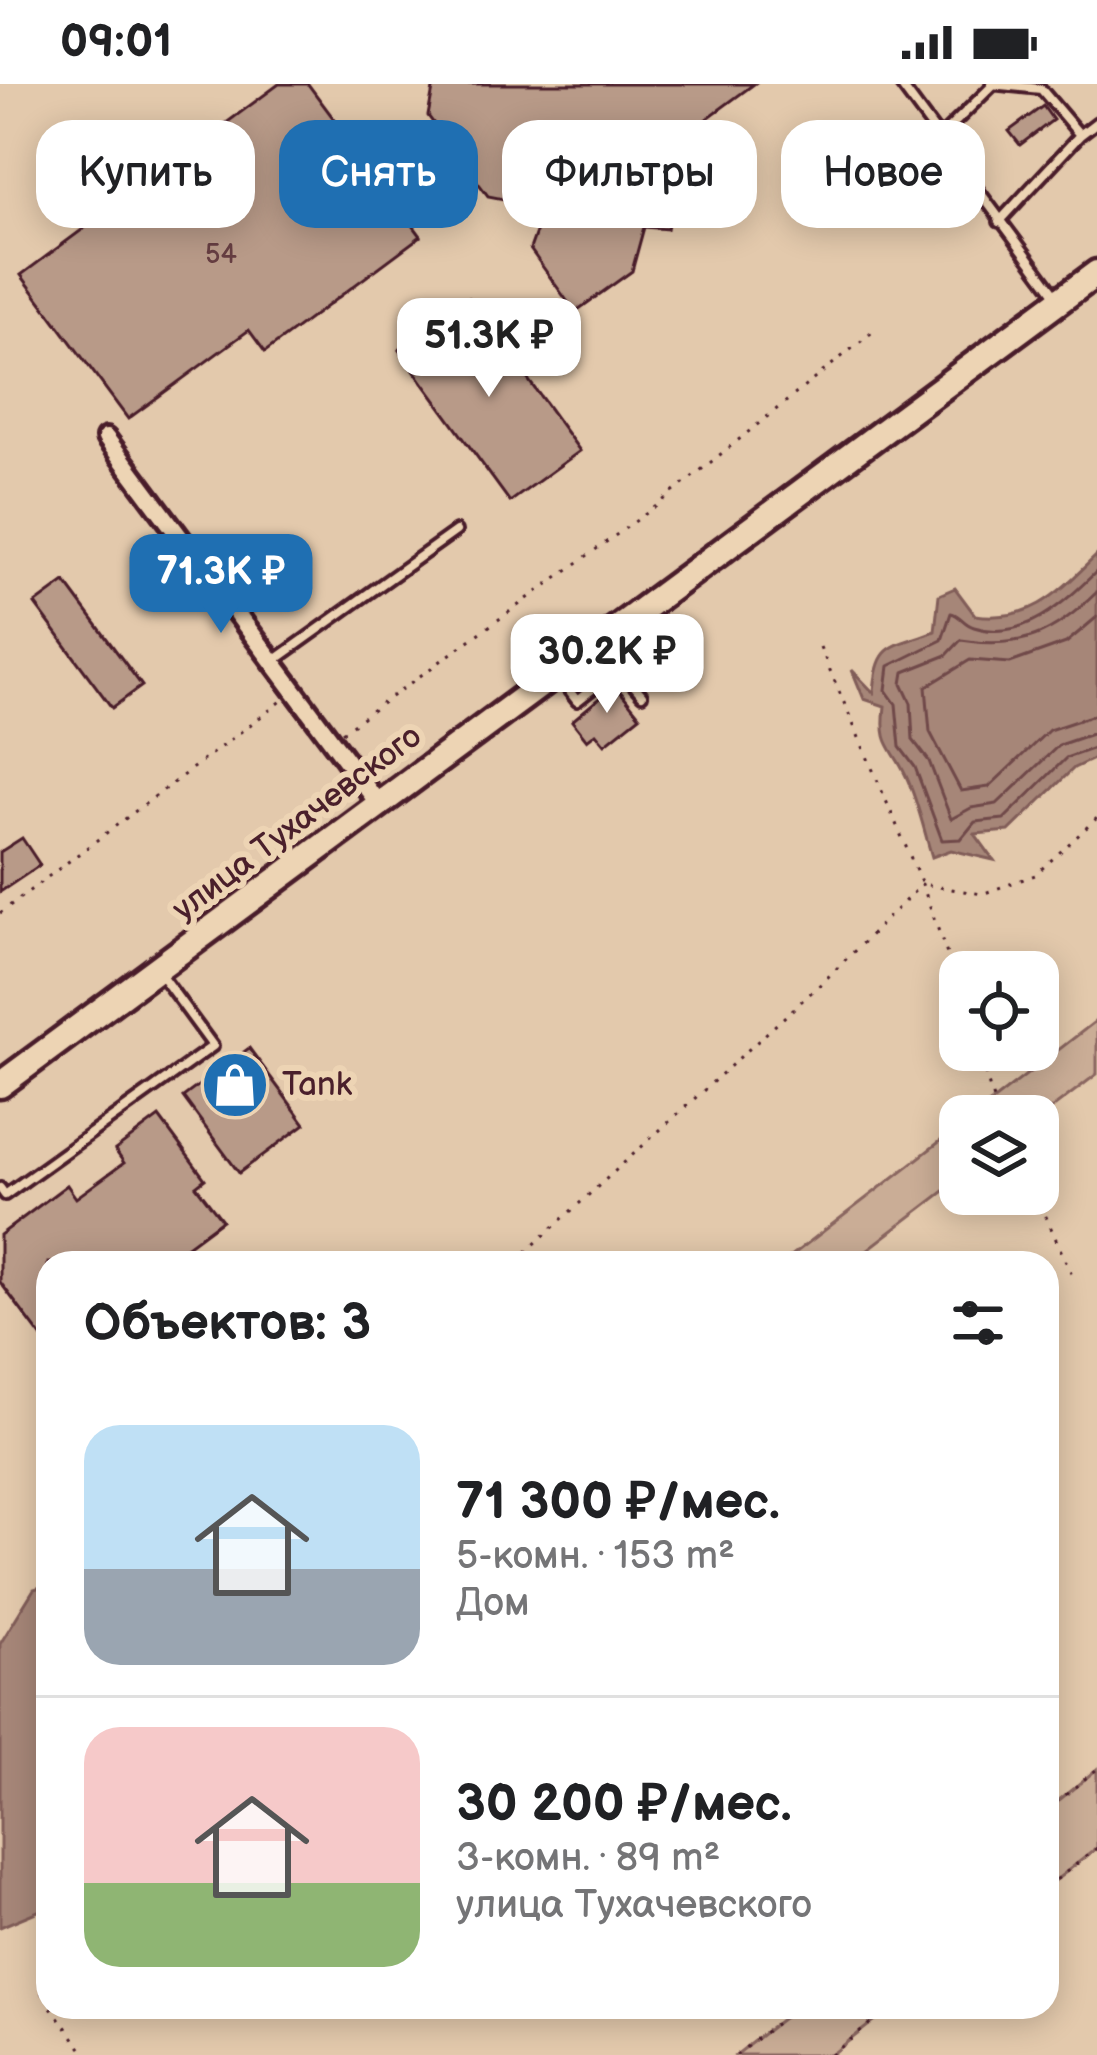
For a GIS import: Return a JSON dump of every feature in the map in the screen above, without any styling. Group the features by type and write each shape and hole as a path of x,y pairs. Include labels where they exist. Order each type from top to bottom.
{"main road":[{"name":"улица Тухачевского","path":"0,1085 374,797 555,673 1056,294 1097,254"},
{"name":"улица Тухачевского","path":"0,1066 1056,294 1097,273"}],"street":[{"path":"106,438 374,797"}],"lane":[{"path":"900,84 925,120"},
{"path":"957,120 992,85 1041,89 1080,135"},
{"path":"999,222 1097,122"},
{"path":"985,203 1056,294"},
{"path":"273,662 455,531"},
{"path":"598,640 642,695"},
{"path":"555,673 577,701 620,668"},
{"path":"0,1188 5,1195 213,1046 157,968"}],"path":[{"path":"340,733 655,507 875,330"},
{"path":"820,647 922,884 946,951"},
{"path":"0,913 295,691"},
{"path":"922,884 982,894 1035,875 1097,818"},
{"path":"527,1251 826,979 922,884"},
{"path":"1045,1215 1074,1280"},
{"path":"1059,1800 1097,1769"},
{"path":"1059,1878 1097,1848"},
{"path":"60,2019 86,2055"},
{"path":"736,2055 782,2019"},
{"path":"830,2055 876,2019"}],"shaded area":[{"path":"1097,1020 1097,1074 1059,1103 1059,1095 1000,1095 1031,1071 1059,1071 1059,1049"},
{"path":"939,1142 939,1195 866,1251 798,1251"},
{"path":"1097,1769 1097,1848 1059,1878 1059,1800"},
{"path":"782,2019 877,2019 831,2055 736,2055"}],"water":[{"path":"1097,555 1097,757 1074,768 1009,831 975,834 994,860 951,850 932,857 910,786 885,738 885,706 864,699 852,670 874,693 883,655 935,631 939,595 955,588 975,615 1013,614 1043,602"},
{"path":"34,1589 36,1912 0,1927 0,1644"}],"building":[{"path":"279,84 308,84 335,120 279,120 279,228 415,228 421,236 265,352 249,330 128,419 21,275 84,228 255,228 255,120 230,120"},
{"path":"434,84 754,84 705,120 502,120 502,199 488,196 478,183 478,120 431,120"},
{"path":"1043,106 1053,120 1020,145 1009,131"},
{"path":"538,228 644,228 632,271 575,312 530,249"},
{"path":"469,298 580,451 510,502 399,350"},
{"path":"273,560 291,586 255,611 237,585"},
{"path":"65,582 142,686 112,708 35,604"},
{"path":"615,685 640,716 605,744 596,733 587,740 572,721"},
{"path":"22,838 40,865 0,892 0,852"},
{"path":"249,1048 305,1124 239,1173 183,1097"},
{"path":"159,1117 205,1179 196,1186 222,1220 180,1251 36,1251 36,1330 0,1282 0,1235 67,1185 76,1198 124,1163 115,1150"}],"place":[{"name":"Tank","path":"235,1085"}]}
